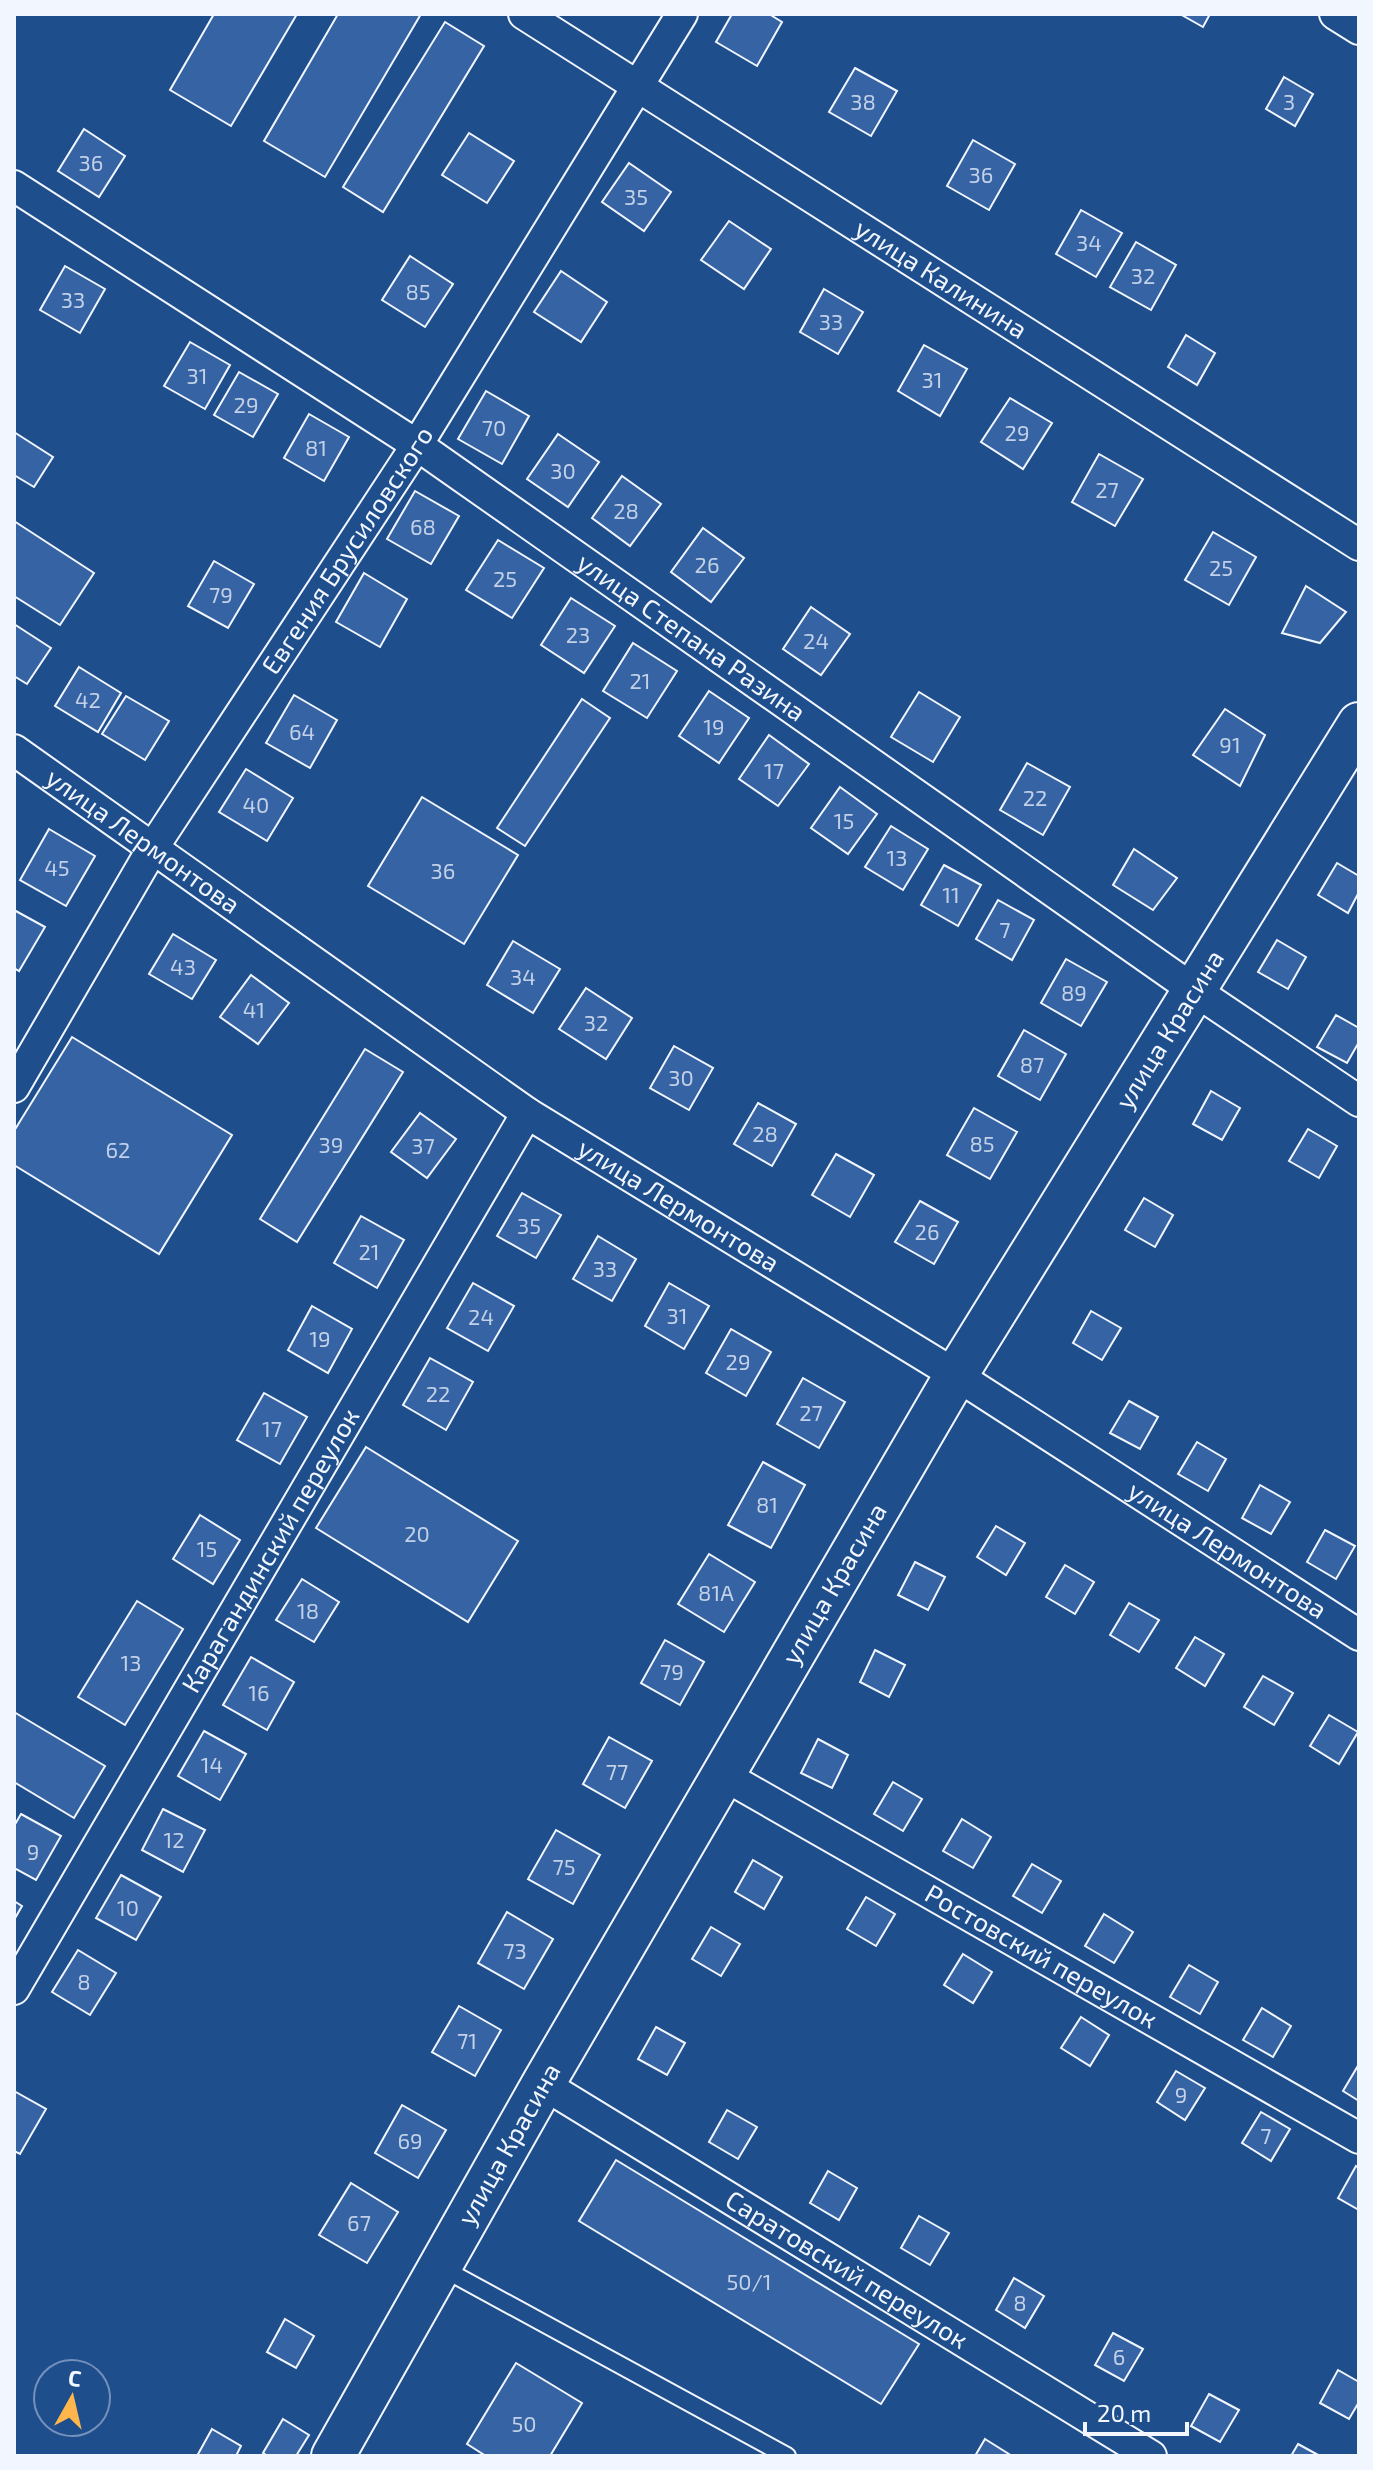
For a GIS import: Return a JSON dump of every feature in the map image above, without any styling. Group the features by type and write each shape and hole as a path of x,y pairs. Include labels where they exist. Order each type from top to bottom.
{"street":[{"name":"улица Калинина","path":"524,14 1359,545"},
{"name":"Евгения Брусиловского","path":"14,1087 154,846 417,445 682,14"},
{"path":"1335,14 1359,29"},
{"name":"улица Степана Разина","path":"14,186 417,445 1194,990 1359,1101"},
{"name":"улица Красина","path":"333,2456 543,2084 956,1375 1359,724"},
{"name":"улица Лермонтова","path":"14,750 154,846 527,1113 956,1375 1359,1635"},
{"name":"Карагандинский переулок","path":"14,1989 527,1113"},
{"name":"Ростовский переулок","path":"725,1776 1359,2138"},
{"name":"Саратовский переулок","path":"543,2084 1151,2456"}],"lane":[{"path":"440,2267 787,2456"}],"building":[{"path":"214,14 297,14 231,126 170,90"},
{"path":"338,14 421,14 325,177 264,141"},
{"path":"732,14 769,14 782,22 757,66 716,42"},
{"path":"1180,14 1210,14 1203,27"},
{"path":"445,22 484,46 383,212 343,187"},
{"path":"855,68 897,91 871,136 829,112"},
{"path":"1284,77 1313,94 1295,126 1266,109"},
{"path":"84,129 125,156 99,197 58,171"},
{"path":"469,133 514,161 487,203 442,175"},
{"path":"973,140 1015,164 989,210 947,186"},
{"path":"629,163 671,192 644,231 602,202"},
{"path":"1081,210 1122,233 1096,277 1056,254"},
{"path":"729,221 771,249 744,289 701,260"},
{"path":"1136,242 1176,265 1151,310 1110,287"},
{"path":"410,256 453,284 425,327 382,300"},
{"path":"65,266 105,289 80,333 40,310"},
{"path":"561,271 607,302 581,342 534,312"},
{"path":"824,289 863,312 838,354 800,332"},
{"path":"1186,335 1215,353 1197,385 1168,367"},
{"path":"190,342 230,365 205,409 164,386"},
{"path":"924,345 967,369 940,416 898,391"},
{"path":"239,372 278,394 253,437 214,415"},
{"path":"486,391 529,416 502,464 458,439"},
{"path":"1010,398 1052,423 1023,469 981,442"},
{"path":"309,414 349,437 324,481 284,458"},
{"path":"14,432 53,457 34,487 14,475"},
{"path":"558,434 599,462 568,507 527,479"},
{"path":"1099,454 1143,479 1115,526 1072,502"},
{"path":"622,476 661,504 630,546 592,518"},
{"path":"415,491 459,516 431,564 387,539"},
{"path":"14,521 94,573 60,625 14,596"},
{"path":"703,528 744,558 711,602 671,572"},
{"path":"1213,532 1256,557 1229,605 1185,580"},
{"path":"498,540 544,568 512,618 466,590"},
{"path":"214,561 254,584 228,628 188,606"},
{"path":"364,573 407,599 380,647 336,622"},
{"path":"1306,586 1346,612 1320,643 1282,633"},
{"path":"571,598 615,626 584,673 541,645"},
{"path":"811,607 850,634 821,675 783,649"},
{"path":"14,624 51,648 27,684 14,676"},
{"path":"633,643 677,671 647,718 603,691"},
{"path":"79,667 121,693 98,732 55,706"},
{"path":"709,691 749,718 719,763 679,736"},
{"path":"919,692 960,717 933,762 891,737"},
{"path":"294,695 337,720 310,768 266,743"},
{"path":"126,696 169,721 145,760 102,734"},
{"path":"582,699 610,718 525,846 497,828"},
{"path":"1225,709 1265,735 1240,786 1193,755"},
{"path":"769,735 809,764 778,806 739,779"},
{"path":"1027,763 1070,787 1043,835 1000,810"},
{"path":"246,769 293,798 267,841 219,812"},
{"path":"840,787 877,814 848,854 811,828"},
{"path":"422,797 518,855 464,944 368,886"},
{"path":"891,826 928,849 903,890 865,867"},
{"path":"49,829 95,856 66,906 20,880"},
{"path":"1134,849 1177,878 1153,910 1113,885"},
{"path":"1337,863 1359,876 1359,892 1348,913 1318,895"},
{"path":"944,865 981,885 958,926 921,905"},
{"path":"998,900 1034,920 1012,960 976,939"},
{"path":"14,910 45,927 19,971 14,968"},
{"path":"173,934 216,960 192,999 149,974"},
{"path":"1277,940 1306,957 1288,989 1258,972"},
{"path":"513,941 560,969 533,1013 487,985"},
{"path":"1066,959 1107,982 1081,1026 1041,1003"},
{"path":"251,975 289,1003 258,1044 220,1017"},
{"path":"586,988 632,1018 606,1059 559,1029"},
{"path":"1336,1015 1359,1028 1359,1042 1347,1063 1317,1047"},
{"path":"1024,1030 1066,1054 1040,1100 998,1076"},
{"path":"72,1037 232,1135 159,1254 14,1165 14,1131"},
{"path":"674,1046 713,1068 689,1110 650,1088"},
{"path":"365,1049 403,1072 297,1242 260,1219"},
{"path":"1211,1091 1240,1108 1222,1140 1193,1124"},
{"path":"758,1103 796,1124 772,1166 734,1144"},
{"path":"974,1108 1017,1132 990,1179 947,1155"},
{"path":"420,1113 456,1139 427,1178 391,1152"},
{"path":"1308,1129 1337,1146 1319,1178 1289,1161"},
{"path":"836,1154 874,1175 850,1217 812,1195"},
{"path":"522,1193 561,1215 536,1258 497,1236"},
{"path":"1144,1198 1173,1215 1155,1247 1125,1230"},
{"path":"920,1201 958,1222 934,1264 895,1242"},
{"path":"361,1216 404,1240 377,1288 334,1263"},
{"path":"598,1236 636,1259 612,1301 573,1279"},
{"path":"473,1283 514,1306 488,1351 447,1328"},
{"path":"669,1283 709,1306 684,1349 645,1326"},
{"path":"312,1306 352,1329 328,1373 288,1350"},
{"path":"1091,1311 1121,1328 1102,1360 1073,1343"},
{"path":"731,1329 771,1352 746,1396 706,1373"},
{"path":"430,1358 473,1382 446,1430 403,1405"},
{"path":"803,1378 845,1402 819,1448 777,1424"},
{"path":"264,1393 307,1417 280,1464 237,1440"},
{"path":"1129,1401 1158,1417 1140,1449 1110,1433"},
{"path":"1197,1442 1226,1459 1208,1491 1178,1474"},
{"path":"366,1447 518,1541 468,1622 316,1528"},
{"path":"763,1462 805,1485 771,1548 728,1525"},
{"path":"1260,1485 1290,1502 1271,1534 1242,1518"},
{"path":"200,1515 240,1540 213,1584 173,1559"},
{"path":"996,1526 1025,1543 1006,1575 977,1557"},
{"path":"1325,1530 1355,1546 1336,1579 1307,1562"},
{"path":"709,1554 755,1582 724,1632 678,1604"},
{"path":"915,1562 945,1577 928,1610 898,1595"},
{"path":"1065,1565 1094,1582 1075,1614 1046,1597"},
{"path":"302,1579 339,1602 314,1642 276,1620"},
{"path":"137,1601 183,1629 125,1725 78,1697"},
{"path":"1129,1603 1159,1620 1139,1652 1110,1635"},
{"path":"1195,1637 1224,1654 1205,1686 1176,1668"},
{"path":"665,1640 704,1662 680,1705 641,1683"},
{"path":"875,1650 905,1665 889,1697 860,1682"},
{"path":"251,1657 294,1682 267,1730 223,1705"},
{"path":"1263,1676 1293,1693 1274,1725 1244,1707"},
{"path":"14,1712 105,1766 74,1818 14,1782"},
{"path":"1329,1715 1358,1732 1339,1764 1310,1746"},
{"path":"204,1731 246,1754 220,1800 178,1776"},
{"path":"609,1737 652,1761 625,1808 583,1784"},
{"path":"818,1739 848,1755 832,1788 801,1773"},
{"path":"893,1782 922,1799 903,1831 874,1814"},
{"path":"163,1809 205,1830 183,1872 142,1850"},
{"path":"21,1814 61,1836 36,1880 14,1868 14,1826"},
{"path":"962,1819 991,1837 973,1868 943,1851"},
{"path":"556,1830 600,1855 573,1904 528,1879"},
{"path":"753,1860 782,1877 764,1909 735,1892"},
{"path":"1032,1864 1061,1881 1042,1913 1013,1896"},
{"path":"121,1875 161,1897 136,1940 96,1918"},
{"path":"866,1897 895,1914 876,1946 847,1929"},
{"path":"14,1901 22,1906 14,1920"},
{"path":"507,1912 553,1939 524,1989 478,1963"},
{"path":"1104,1914 1133,1932 1114,1963 1085,1946"},
{"path":"711,1927 740,1944 721,1976 692,1959"},
{"path":"78,1950 116,1973 90,2015 52,1992"},
{"path":"963,1954 992,1972 973,2003 944,1985"},
{"path":"1189,1965 1218,1982 1200,2014 1170,1997"},
{"path":"459,2006 501,2030 475,2076 432,2052"},
{"path":"1262,2008 1291,2026 1273,2057 1243,2040"},
{"path":"1081,2017 1109,2035 1090,2066 1061,2048"},
{"path":"656,2027 685,2043 667,2075 638,2059"},
{"path":"1359,2064 1359,2101 1343,2091"},
{"path":"1176,2071 1205,2088 1185,2120 1157,2102"},
{"path":"14,2091 46,2109 20,2154 14,2151"},
{"path":"402,2105 446,2130 418,2178 375,2153"},
{"path":"727,2110 757,2127 738,2159 709,2142"},
{"path":"1261,2112 1290,2129 1271,2161 1242,2143"},
{"path":"616,2160 919,2344 881,2404 579,2221"},
{"path":"1356,2166 1359,2168 1359,2210 1338,2198"},
{"path":"828,2171 857,2188 839,2220 810,2203"},
{"path":"351,2183 398,2212 367,2263 319,2235"},
{"path":"919,2216 949,2233 930,2265 901,2248"},
{"path":"1014,2278 1044,2296 1025,2328 996,2310"},
{"path":"285,2319 314,2336 296,2368 267,2352"},
{"path":"1113,2333 1143,2349 1124,2381 1095,2365"},
{"path":"516,2363 582,2403 550,2456 486,2456 467,2444"},
{"path":"1338,2370 1359,2382 1359,2402 1349,2419 1320,2403"},
{"path":"1209,2394 1239,2410 1220,2442 1191,2426"},
{"path":"283,2419 309,2435 296,2456 268,2456 263,2453"},
{"path":"212,2429 241,2446 236,2456 197,2456"},
{"path":"985,2439 1012,2456 975,2456"},
{"path":"1298,2444 1320,2456 1291,2456"}]}
